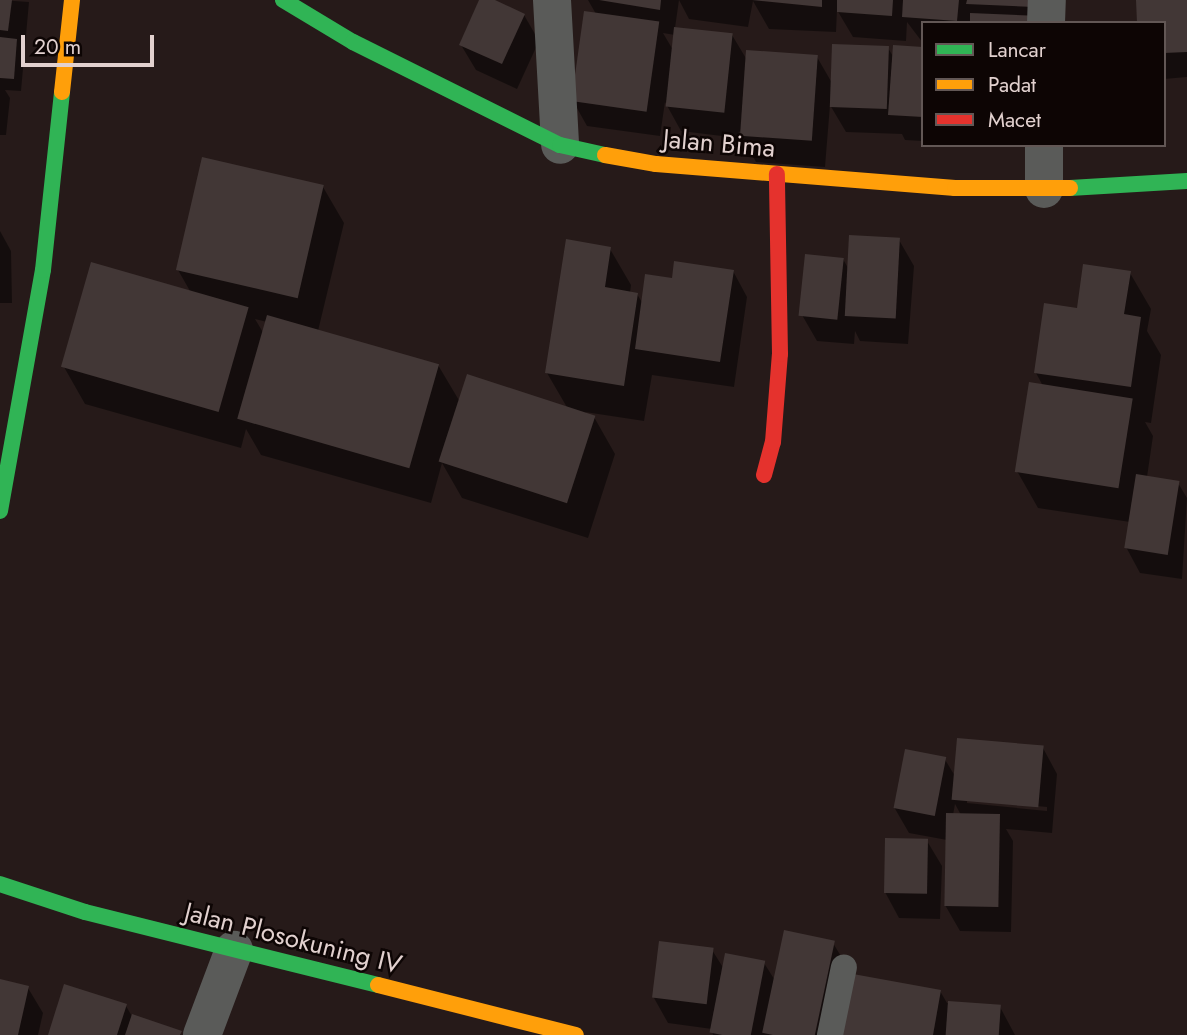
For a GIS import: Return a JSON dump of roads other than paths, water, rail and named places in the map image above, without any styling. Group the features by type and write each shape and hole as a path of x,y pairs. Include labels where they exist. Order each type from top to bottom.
{"street":[{"path":"0,511 43,270 72,0"},
{"name":"Jalan Bima","path":"284,0 353,41 560,145 656,164 955,188 1044,189 1187,181"},
{"path":"552,0 560,145"},
{"path":"1046,0 1046,21"},
{"path":"1044,147 1044,189"},
{"path":"764,475 773,442 780,367 777,174"},
{"name":"Jalan Plosokuning IV","path":"0,884 85,912 576,1035"},
{"path":"202,1035 234,950"}],"lane":[{"path":"830,1035 844,967"}]}
